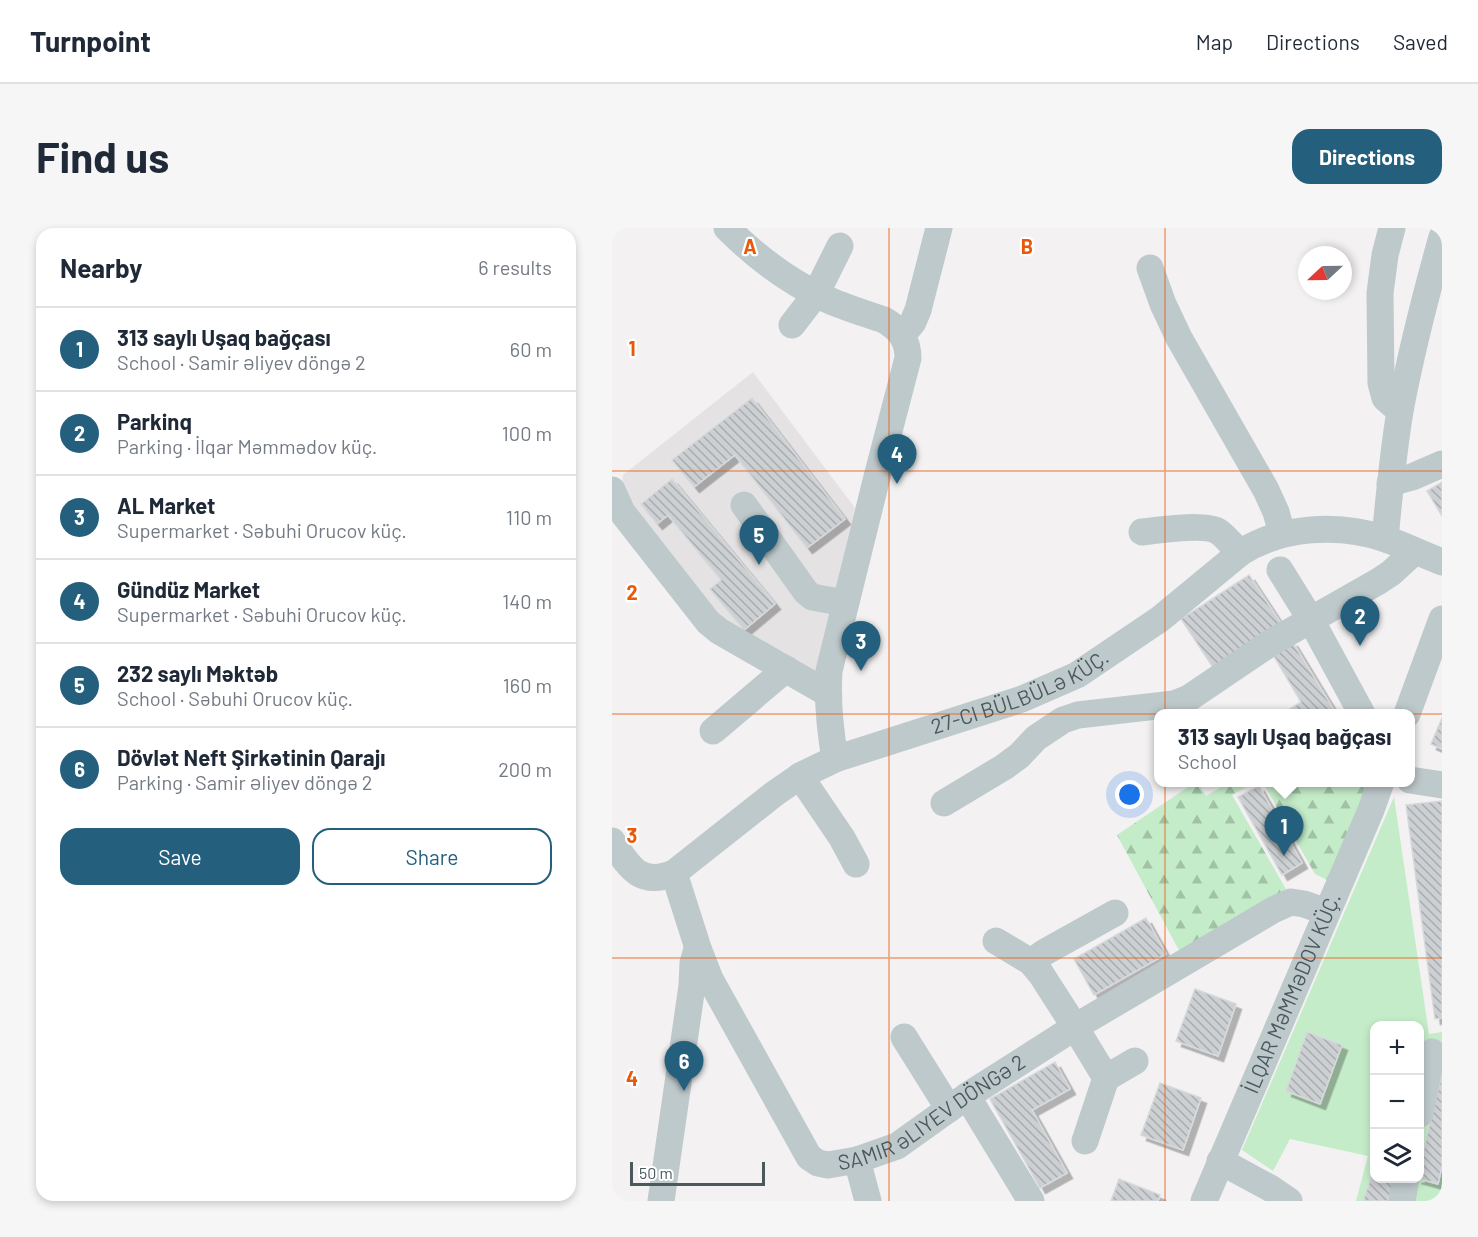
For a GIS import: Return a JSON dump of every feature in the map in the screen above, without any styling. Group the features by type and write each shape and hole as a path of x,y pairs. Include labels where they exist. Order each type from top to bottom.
{"street":[{"path":"727,228 780,273 816,294 893,325 903,334 908,348 909,358 829,671 827,693 835,759"},
{"path":"903,334 913,322 918,310 939,228"},
{"path":"1392,228 1384,255 1380,293 1381,383 1385,398 1400,411"},
{"path":"1385,539 1400,411 1427,289 1442,237"},
{"path":"792,325 816,294 840,246"},
{"path":"1150,268 1179,338 1266,490 1276,512 1282,534"},
{"path":"1390,483 1412,477 1442,464"},
{"path":"612,490 622,512 708,622 719,631 827,693"},
{"path":"744,505 806,592 812,597 845,603"},
{"path":"1142,532 1211,528 1219,532 1240,553"},
{"name":"27-CI BÜLBÜLƏ KÜÇ.","path":"674,873 800,776 835,759 1022,699 1077,675 1160,619 1240,553 1270,537 1320,529 1357,532 1385,539 1442,562"},
{"path":"944,803 1004,767 1019,756 1036,738 1063,720 1078,715 1174,704 1189,698 1272,642 1391,573 1415,551"},
{"path":"1280,570 1311,620 1359,709"},
{"path":"1409,709 1442,619"},
{"path":"713,731 786,669"},
{"path":"800,776 842,838 856,864"},
{"path":"1415,781 1442,785"},
{"name":"İLQAR MƏMMƏDOV KÜÇ.","path":"1204,1201 1379,787"},
{"path":"612,841 624,860 642,875 651,879 663,878 674,873"},
{"name":"SAMIR ƏLIYEV DÖNGƏ 2","path":"674,873 710,979 809,1157 818,1163 828,1164 857,1160 897,1146 958,1102 1075,1027 1273,910 1291,902 1327,912"},
{"path":"1031,962 1114,913"},
{"path":"996,941 1031,962 1041,974 1106,1078"},
{"path":"661,1201 691,997 693,963 698,948"},
{"path":"904,1037 958,1102 1031,1201"},
{"path":"1424,1090 1432,1052"},
{"path":"1085,1141 1106,1078 1135,1061"},
{"path":"857,1160 868,1201"},
{"path":"1220,1161 1289,1201"},
{"path":"1402,1201 1405,1183"}],"shaded area":[{"path":"753,372 855,508 815,678 720,622 621,495 623,475"}],"green space":[{"path":"1188,787 1200,787 1206,796 1221,787 1246,787 1232,795 1287,891 1181,954 1117,835"},
{"path":"1265,787 1366,787 1329,881 1315,874"},
{"path":"1394,797 1429,1034 1442,1032 1442,1181 1439,1201 1356,1201 1368,1156 1290,1139 1273,1171 1242,1150"}],"building":[{"path":"752,398 845,519 807,548 735,455 694,487 672,460"},
{"path":"672,479 775,604 744,630 710,589 721,580 668,515 657,524 641,504"},
{"path":"1442,482 1442,516 1427,491"},
{"path":"1249,575 1282,625 1214,669 1181,619"},
{"path":"1292,641 1333,709 1290,709 1301,702 1272,653"},
{"path":"1442,718 1442,749 1431,744"},
{"path":"1260,787 1302,863 1282,875 1238,797"},
{"path":"1442,801 1442,1018 1435,1019 1406,805"},
{"path":"1146,918 1166,954 1094,995 1074,959"},
{"path":"1195,989 1236,1004 1218,1056 1176,1041"},
{"path":"1307,1032 1342,1045 1320,1104 1286,1091"},
{"path":"1055,1062 1070,1089 1032,1110 1067,1173 1040,1188 990,1099"},
{"path":"1442,1073 1442,1166 1438,1184 1424,1180 1424,1148"},
{"path":"1160,1083 1201,1098 1183,1150 1141,1135"},
{"path":"1119,1179 1160,1195 1158,1201 1111,1201"},
{"path":"1370,1180 1370,1183 1394,1183 1388,1201 1363,1201"}],"place":[{"name":"Gündüz Market","path":"897,484"},
{"name":"232 saylı Məktəb","path":"759,565"},
{"name":"Parkinq","path":"1360,646"},
{"name":"AL Market","path":"861,671"},
{"name":"313 saylı Uşaq bağçası","path":"1284,856"},
{"name":"Dövlət Neft Şirkətinin Qarajı","path":"684,1091"}]}
